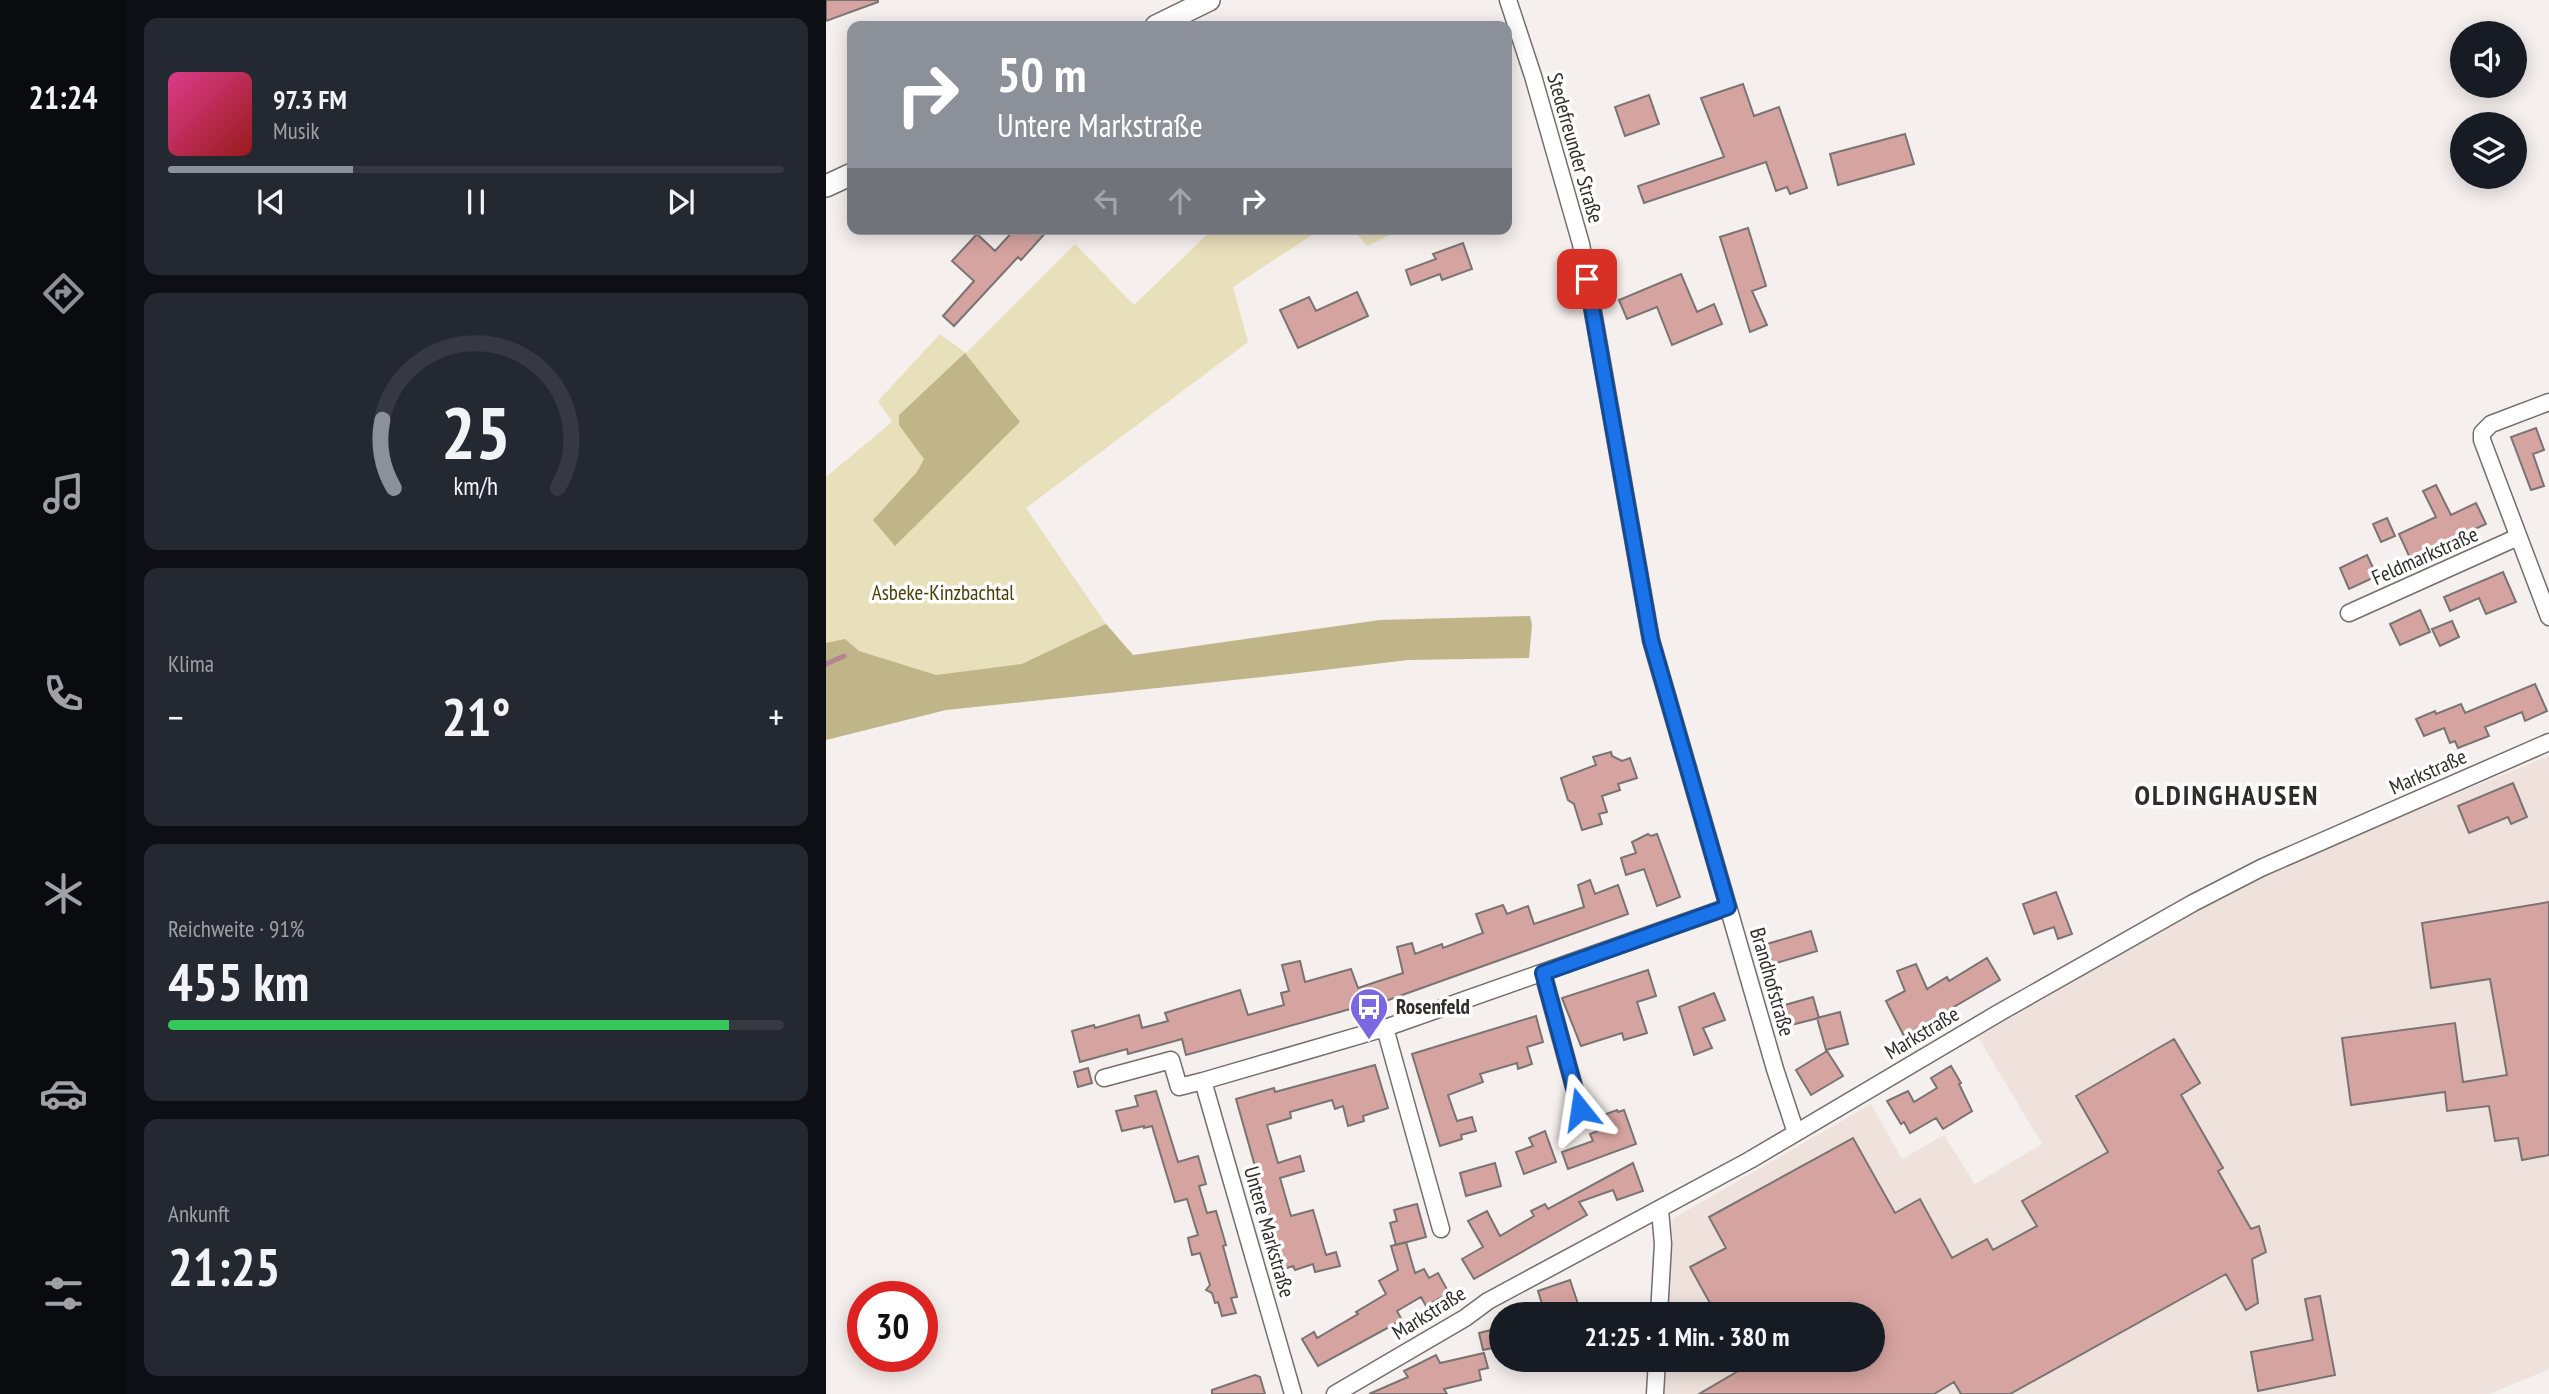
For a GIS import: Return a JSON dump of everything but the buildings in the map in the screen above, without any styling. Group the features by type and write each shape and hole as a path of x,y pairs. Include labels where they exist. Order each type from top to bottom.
{"street":[{"path":"1166,21 1209,0"},
{"name":"Stedefreunder Straße","path":"1508,0 1533,76 1581,244 1651,640"},
{"path":"826,186 847,176"},
{"path":"2549,402 2491,424 2482,433 2482,440 2549,617"},
{"name":"Feldmarkstraße","path":"2349,614 2518,537"},
{"name":"Brandhofstraße","path":"1651,640 1796,1133"},
{"name":"Markstraße","path":"1335,1394 1465,1318 1488,1301 1660,1210 1997,1014 2233,881 2549,742"},
{"path":"1104,1078 1171,1059 1179,1087 1203,1081 1385,1028 1728,907"},
{"path":"1543,973 1580,1109"},
{"path":"1385,1028 1441,1229"},
{"name":"Untere Markstraße","path":"1203,1081 1293,1394"},
{"path":"1660,1210 1663,1244 1660,1302"},
{"path":"1655,1394 1656,1372"}],"shaded area":[{"path":"965,353 1020,422 895,546 873,520 917,472 924,459 899,425 899,415"},
{"path":"1530,616 1532,625 1529,658 1408,660 946,710 826,740 826,643 845,639 859,651 936,675 1022,664 1106,624 1133,655 1380,620"},
{"path":"2549,756 2549,1369 2489,1394 1661,1394 1661,1372 1885,1372 1885,1302 1662,1302 1665,1232 1674,1218 1871,1104 1902,1159 1944,1135 1975,1184 2042,1144 1978,1037 2187,916 2285,866 2361,832"}],"green space":[{"name":"Asbeke-Kinzbachtal","path":"1207,235 1312,235 1233,287 1248,342 1026,508 1106,624 1133,655 1174,685 826,716 826,477 892,422 878,401 940,334 966,353 1075,244 1134,305"},
{"path":"1358,235 1390,235 1367,246"}],"waterway":[{"path":"826,664 844,656"}],"place":[{"name":"Rosenfeld","path":"1369,1041"}],"district":[{"name":"OLDINGHAUSEN","path":"2227,795"}],"route":[{"path":"1580,1109 1543,973 1728,907 1651,640 1587,279"}]}
